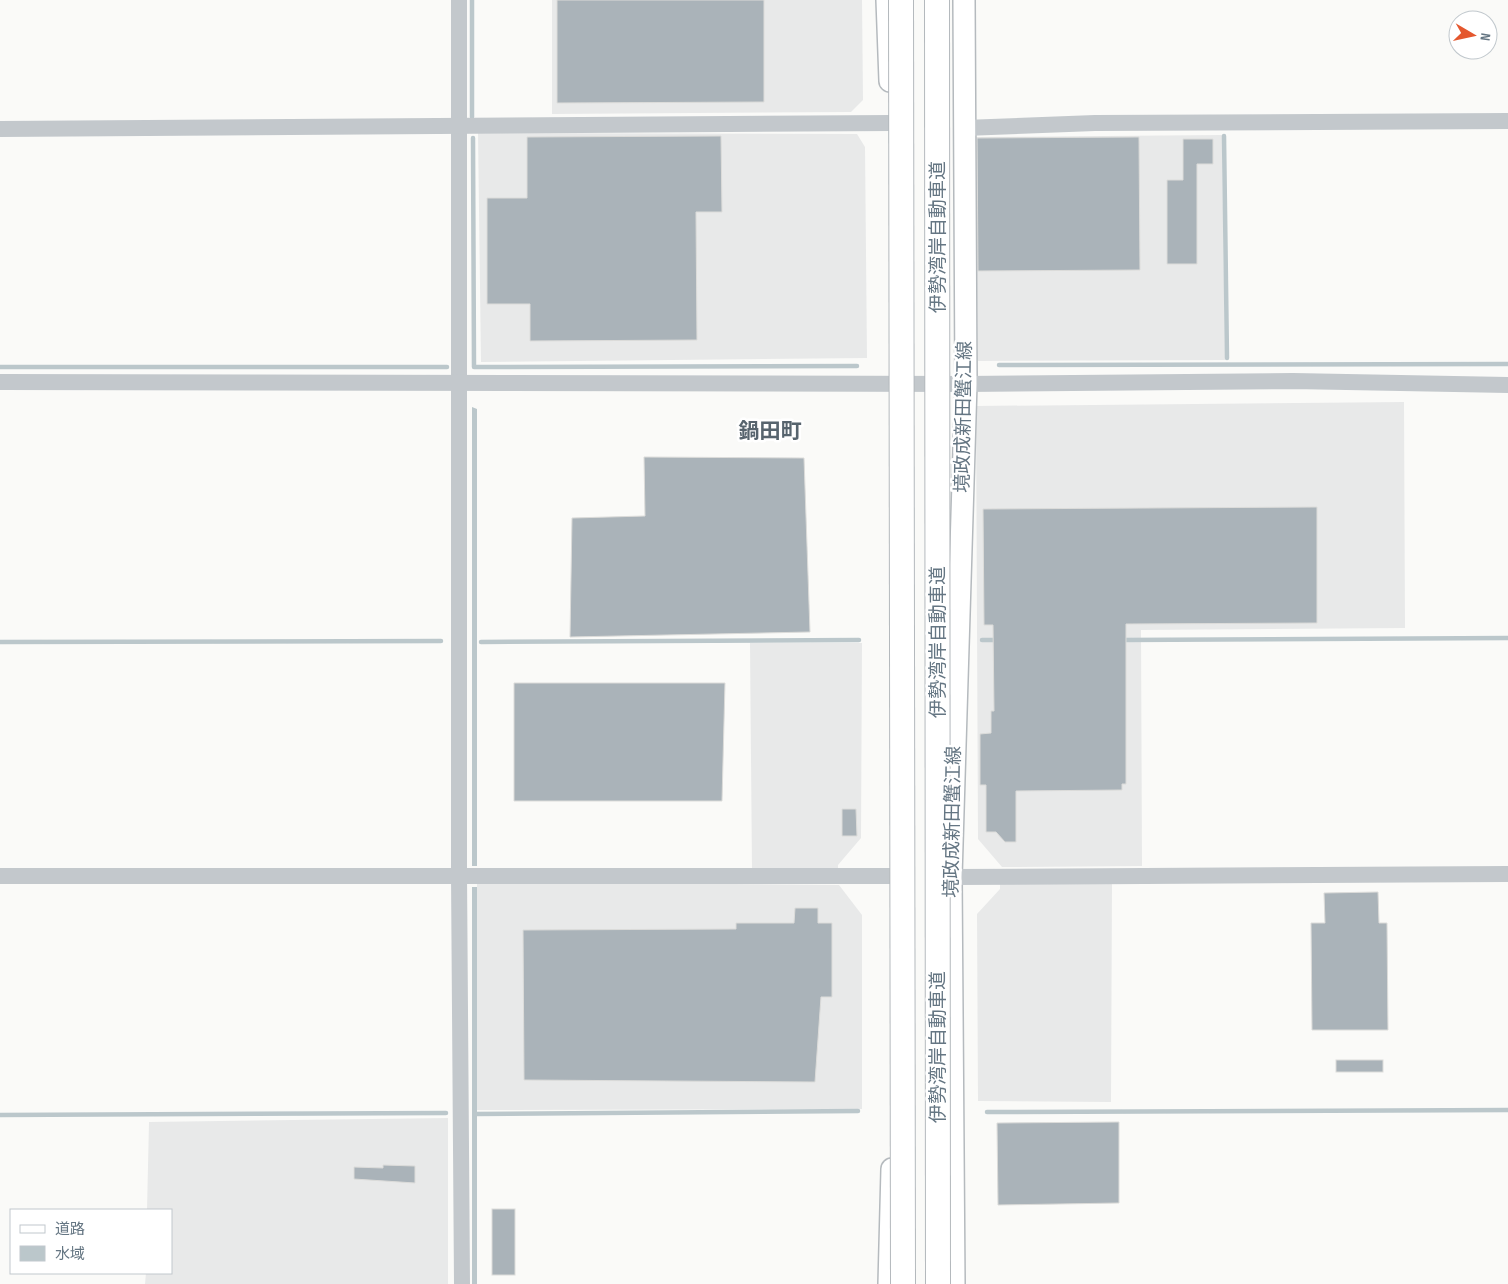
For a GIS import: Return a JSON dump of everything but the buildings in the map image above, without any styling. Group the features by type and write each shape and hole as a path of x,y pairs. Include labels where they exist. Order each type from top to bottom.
{"highway":[{"name":"伊勢湾岸自動車道","path":"901,0 903,1284"},
{"name":"伊勢湾岸自動車道","path":"937,0 938,1284"}],"main road":[{"path":"887,0 892,123 897,876 890,1284"},
{"name":"境政成新田蟹江線","path":"954,1284 951,877 966,384 964,0"}],"street":[{"path":"458,0 458,875 462,1284"},
{"path":"964,128 1134,122 1508,121"},
{"path":"0,129 459,128 892,123"},
{"path":"0,382 459,381 894,382 966,384 1293,381 1508,384"},
{"path":"951,877 1508,874"},
{"path":"0,876 897,876"}],"shaded area":[{"path":"552,0 862,0 863,100 851,112 552,114"},
{"path":"478,133 857,134 865,147 867,358 481,362"},
{"path":"1222,135 1225,360 978,361 975,137"},
{"path":"1404,402 1405,628 1141,630 1142,866 1002,867 978,839 976,406"},
{"path":"750,643 862,643 861,838 838,865 838,870 752,871"},
{"path":"484,882 839,885 862,915 862,1109 477,1110 477,884"},
{"path":"1000,884 1112,884 1111,1102 978,1101 977,914 1000,889"},
{"path":"448,1118 448,1284 145,1284 146,1274 172,1274 172,1209 147,1209 149,1122"}],"water":[{"path":"472,407 477,409 477,866 472,866"},
{"path":"472,887 477,887 477,1284 472,1284"}],"waterway":[{"path":"472,0 472,117"},
{"path":"1224,136 1227,358"},
{"path":"473,138 474,367 857,366"},
{"path":"999,365 1508,364"},
{"path":"0,367 447,367"},
{"path":"1122,640 1508,638"},
{"path":"481,642 859,640"},
{"path":"982,640 999,640"},
{"path":"0,642 441,641"},
{"path":"987,1112 1508,1110"},
{"path":"475,1114 858,1111"},
{"path":"0,1115 446,1113"}],"district":[{"name":"鍋田町","path":"770,431"}]}
